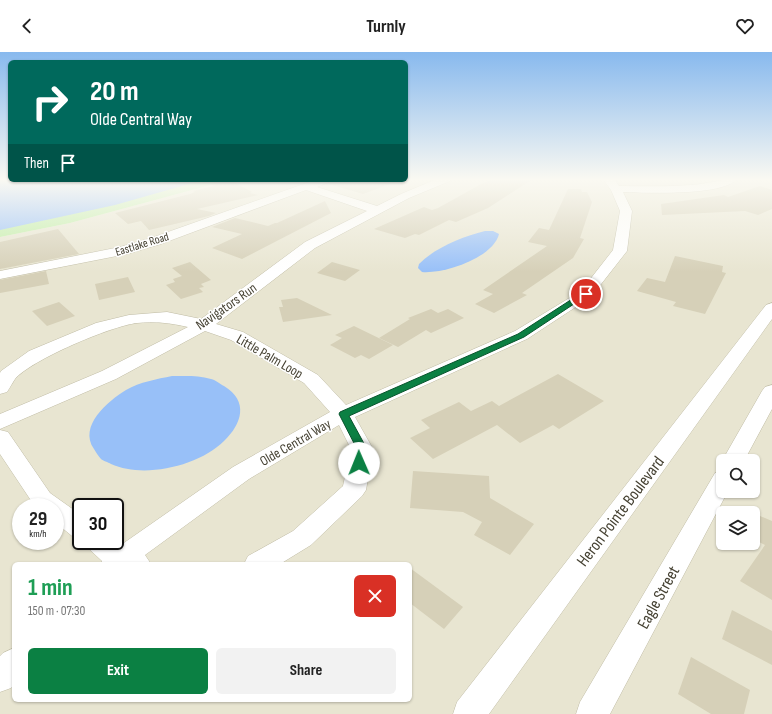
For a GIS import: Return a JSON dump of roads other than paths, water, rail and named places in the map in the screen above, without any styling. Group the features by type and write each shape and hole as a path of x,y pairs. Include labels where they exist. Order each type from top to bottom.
{"street":[{"name":"Eastlake Road","path":"0,275 117,253 156,241 243,210"},
{"name":"Navigators Run","path":"0,422 109,375 204,324 310,245 377,210"},
{"name":"Olde Central Way","path":"124,562 241,473 343,414 521,335 586,294 620,250 625,210"},
{"name":"Heron Pointe Boulevard","path":"469,714 772,308"},
{"name":"Little Palm Loop","path":"0,388 8,375 35,355 102,327 135,318 167,317 204,324 237,336 275,357 311,380 343,414 362,449 354,490 302,538 260,562"},
{"path":"737,454 772,391"},
{"path":"0,437 41,498"},
{"name":"Eagle Street","path":"592,714 716,492"},
{"path":"64,516 72,522"},
{"path":"109,550 124,562"},
{"path":"0,677 12,665"}],"water":[{"path":"0,210 92,210 0,230"},
{"path":"485,231 493,231 499,234 495,243 478,257 466,263 442,270 422,272 418,268 419,264 441,248 467,236"},
{"path":"172,376 196,376 215,380 232,392 240,406 240,413 239,420 230,434 213,450 186,463 170,468 139,470 124,468 101,459 90,440 92,423 97,415 111,401 131,387"}]}
